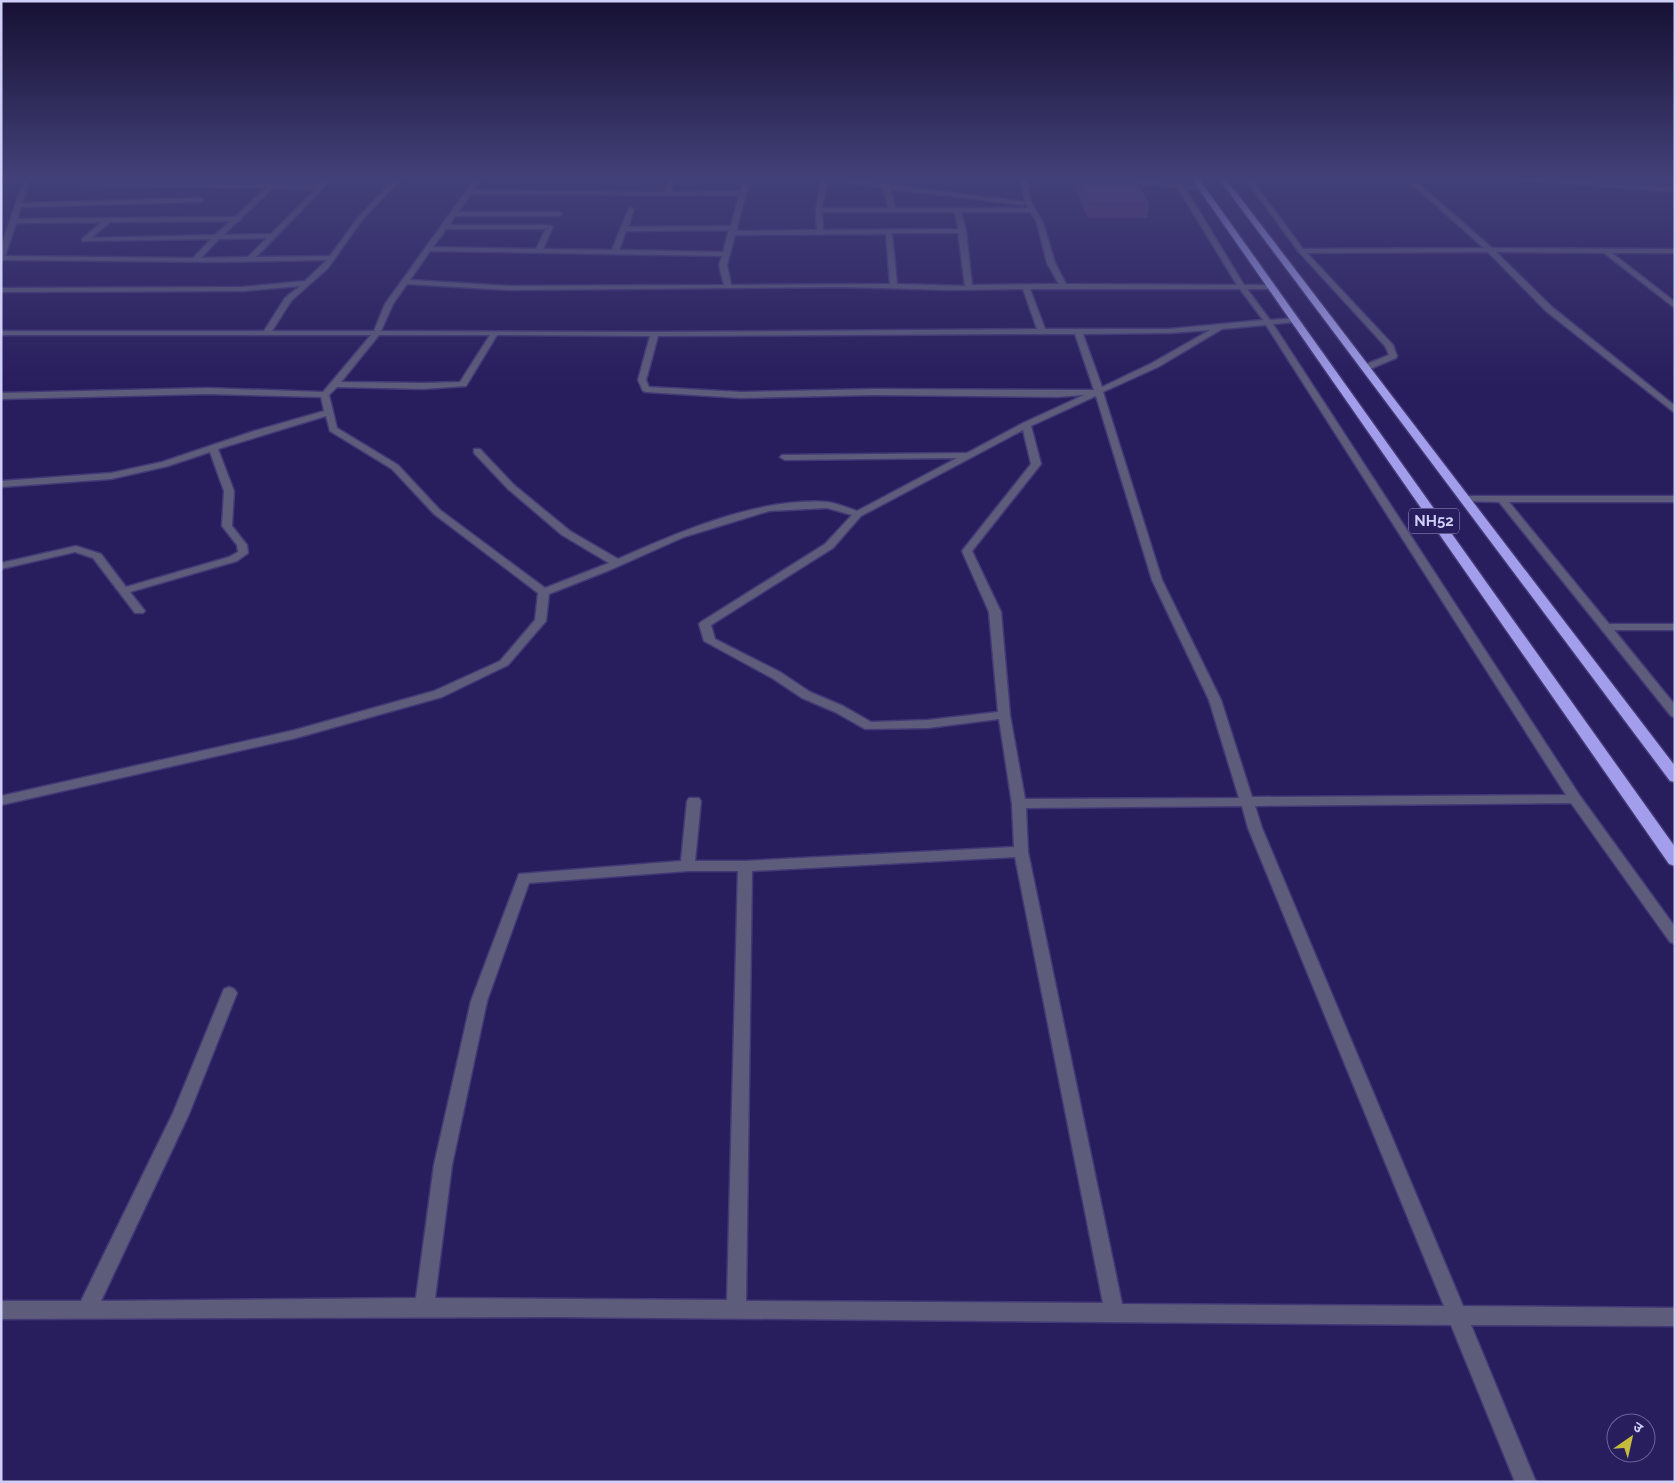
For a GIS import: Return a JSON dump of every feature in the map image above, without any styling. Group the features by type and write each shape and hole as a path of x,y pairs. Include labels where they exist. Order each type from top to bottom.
{"highway":[{"name":"NH52","path":"1242,248 1675,860"},
{"name":"NH52","path":"1275,248 1367,367 1464,499 1675,777"}],"street":[{"path":"196,259 206,248"},
{"path":"249,260 260,248"},
{"path":"266,334 288,300 326,267 340,248"},
{"path":"615,252 616,248"},
{"path":"728,287 723,265 729,248"},
{"path":"891,248 894,286"},
{"path":"965,248 969,288"},
{"path":"1047,248 1051,263 1064,286"},
{"path":"1218,248 1242,287 1268,322 1575,799 1675,938"},
{"path":"1300,248 1389,345 1393,356 1367,367"},
{"path":"325,395 376,334 389,304 427,249 727,254"},
{"path":"1490,250 1549,309 1675,410"},
{"path":"1302,251 1675,251"},
{"path":"1606,251 1675,306"},
{"path":"1,258 249,260 333,258"},
{"path":"404,282 509,288 894,286 969,288 1064,286 1270,288"},
{"path":"1,290 243,289 308,283"},
{"path":"1026,287 1042,333"},
{"path":"1,333 1042,333 1169,331 1295,320"},
{"path":"1004,715 928,724 869,726 839,709 806,695 776,675 710,641 706,624 829,546 858,514 1026,425 1156,365 1224,326"},
{"path":"1078,332 1099,391 1157,580 1215,700 1246,802 1526,1482"},
{"path":"334,384 423,386 463,384 496,334"},
{"path":"654,334 642,380 646,389 741,395 875,392 1057,394 1099,391"},
{"path":"2,396 206,392 325,395"},
{"path":"325,395 333,429 395,468 437,512 544,592"},
{"path":"1,484 110,476 165,464 257,433 329,412"},
{"path":"1026,425 1036,464 967,551 995,612 1004,715 1019,804 1021,852 1114,1312"},
{"path":"123,591 233,559 244,553 242,546 227,526 229,491 213,448"},
{"path":"477,451 512,487 566,533 617,563"},
{"path":"785,457 970,455"},
{"path":"1464,499 1675,498"},
{"path":"1502,499 1675,713"},
{"path":"544,592 680,535 768,508 828,505 858,514"},
{"path":"1,566 76,549 97,556 139,611"},
{"path":"1,801 296,734 438,694 504,663 540,621 544,592"},
{"path":"1605,627 1675,627"},
{"path":"1019,804 1575,799"},
{"path":"688,866 694,801"},
{"path":"424,1308 443,1165 479,1001 524,878 688,866 745,866 1021,852"},
{"path":"736,1310 745,866"},
{"path":"86,1311 181,1114 229,993"},
{"path":"1,1310 86,1311 598,1306 736,1310 1675,1317"}]}
